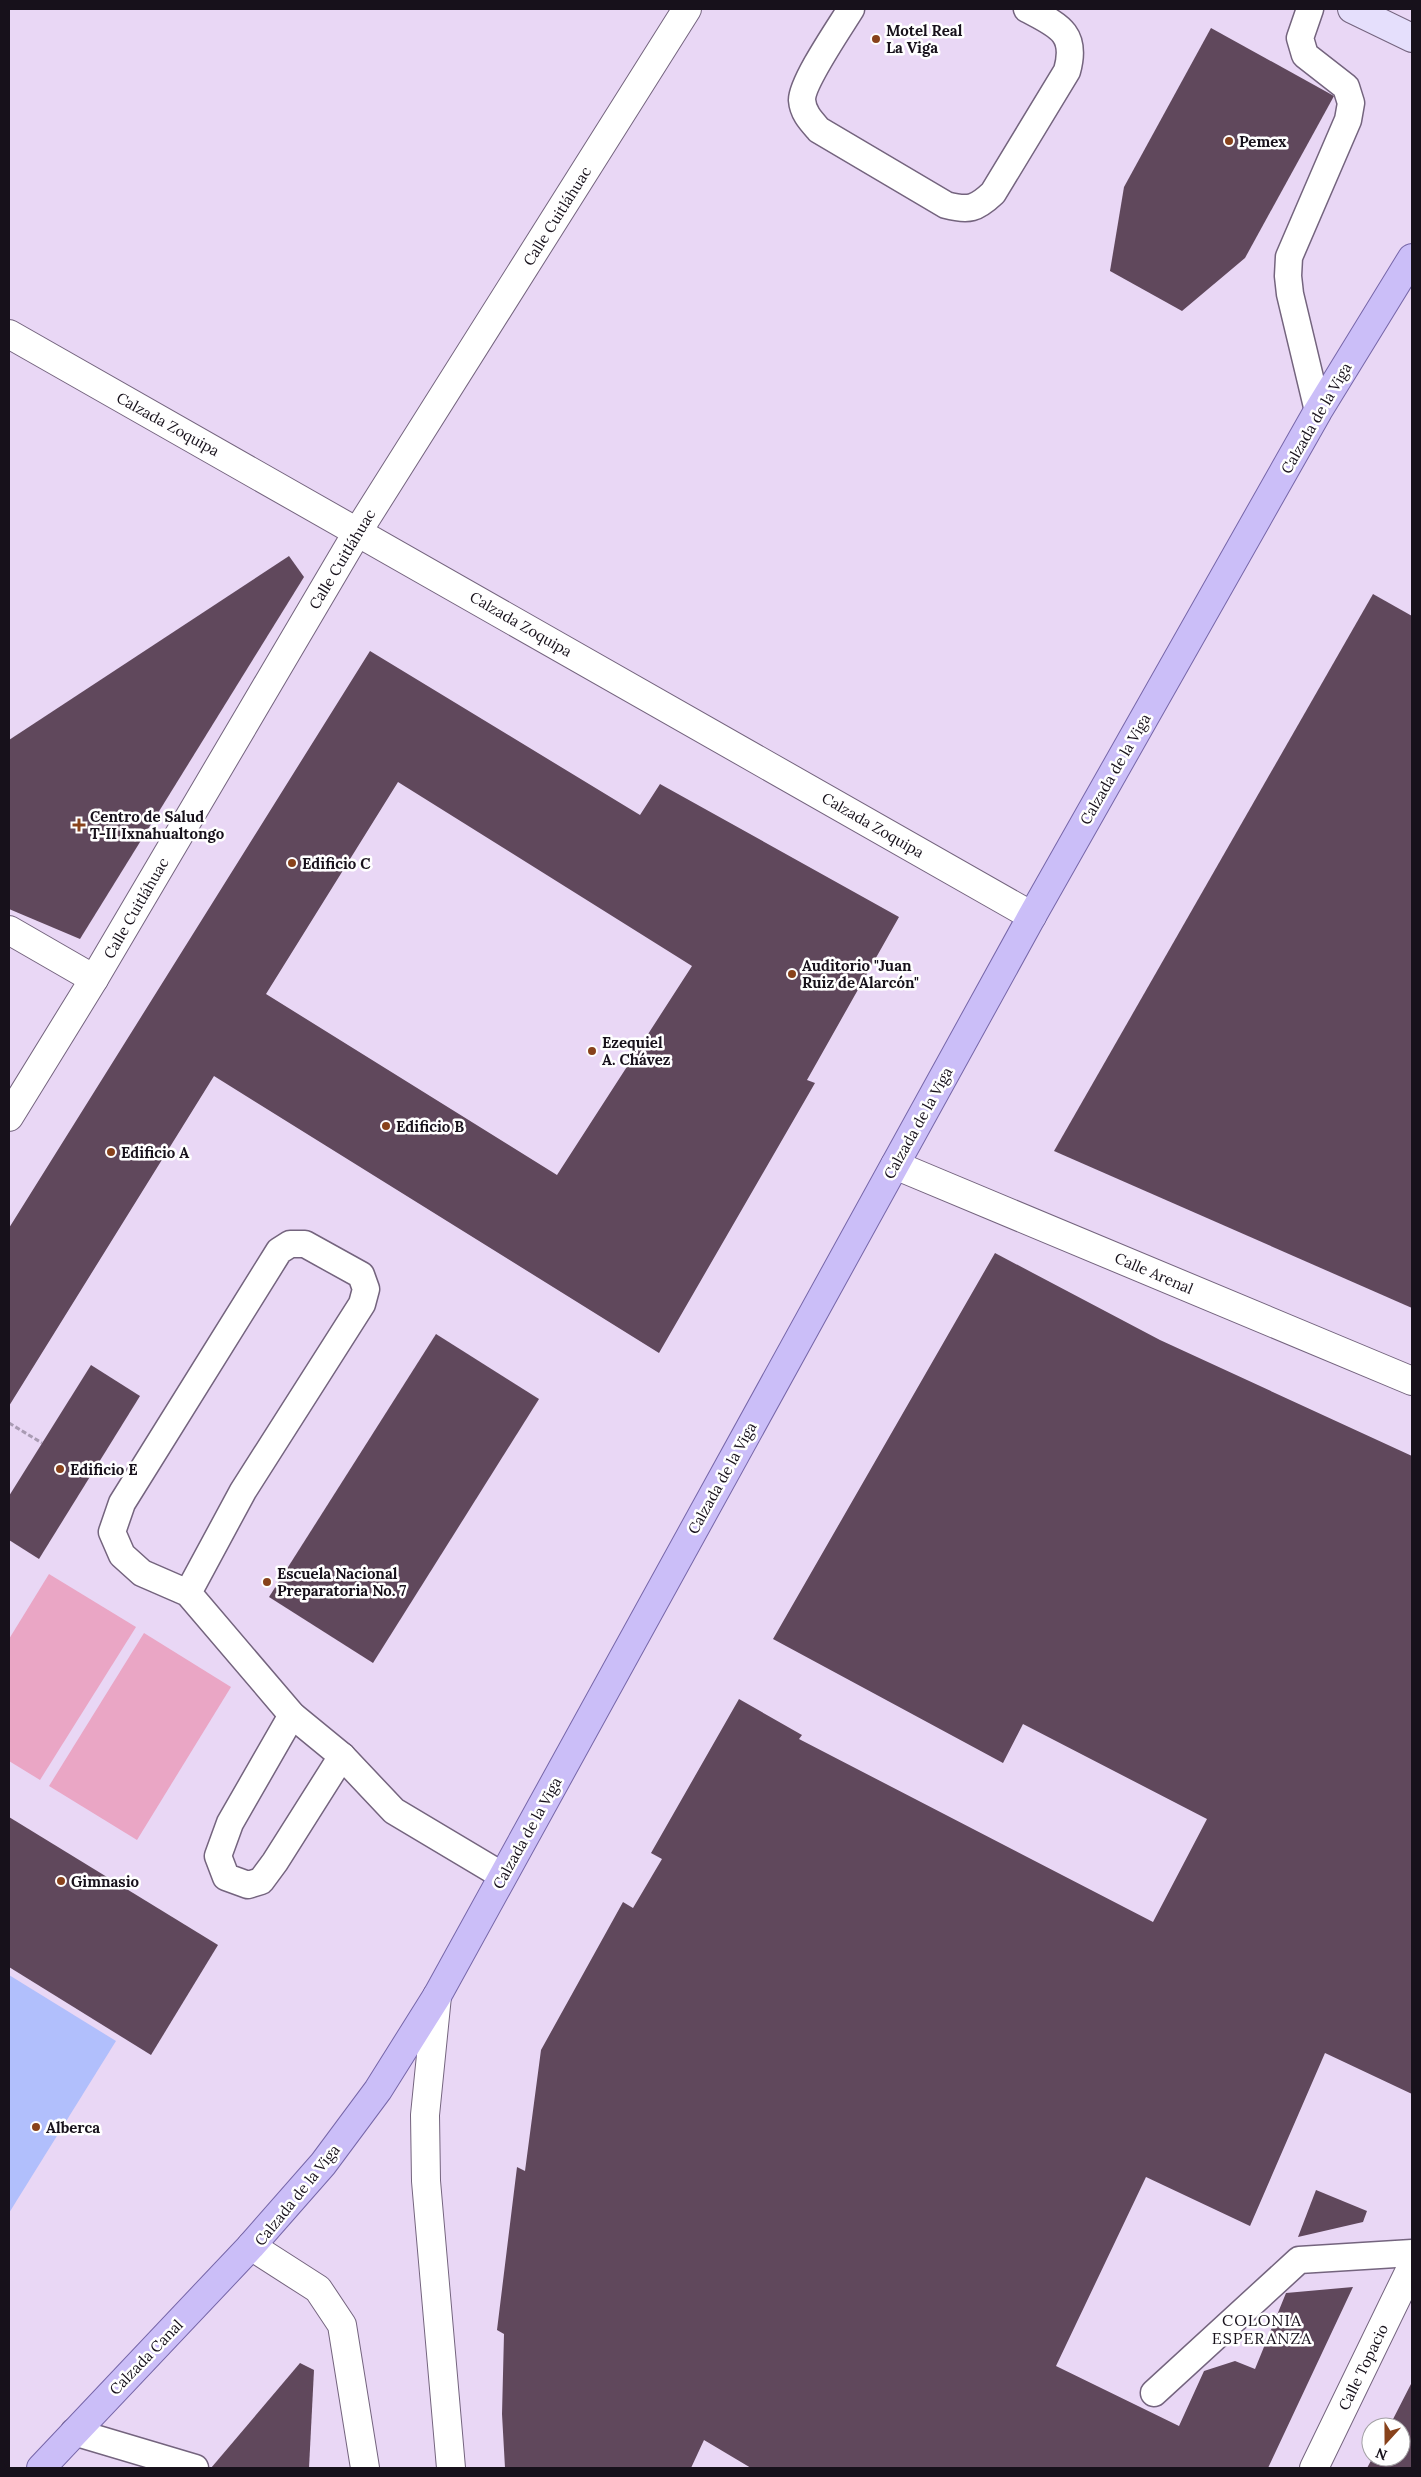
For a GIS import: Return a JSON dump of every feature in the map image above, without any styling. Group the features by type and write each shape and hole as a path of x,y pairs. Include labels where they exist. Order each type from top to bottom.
{"main road":[{"path":"1352,9 1412,38"},
{"name":"Calzada de la Viga","path":"251,2246 324,2164 378,2090 437,1996 1032,916 1318,411 1412,258"},
{"name":"Calzada Canal","path":"41,2468 251,2246"}],"street":[{"name":"Calle Cuitláhuac","path":"9,1117 94,979 358,531 687,9"},
{"name":"Calzada Zoquipa","path":"9,334 1032,916"},
{"path":"9,930 94,979"},
{"name":"Calle Arenal","path":"895,1165 1412,1381"},
{"name":"Calzada de la Viga","path":"437,1996 425,2116 426,2181 451,2468"},
{"name":"Calzada de la Viga","path":"251,2246 318,2289 342,2325 365,2468"},
{"name":"Calle Topacio","path":"1314,2468 1412,2266"}],"lane":[{"path":"850,9 807,83 802,100 806,117 819,130 946,205 963,210 980,206 993,193 1066,71 1071,54 1067,37 1054,24 1027,9"},
{"path":"1310,9 1300,38 1305,55 1346,87 1351,103 1348,120 1289,257 1288,276 1290,294 1318,411"},
{"path":"188,1593 243,1490 362,1304 366,1289 361,1275 305,1244 290,1244 279,1251 122,1503 112,1532 122,1554 142,1573 188,1593 292,1715 342,1756 394,1811 503,1876"},
{"path":"292,1715 230,1823 218,1856 226,1877 248,1886 261,1881 276,1862 342,1756"},
{"path":"1154,2393 1299,2260 1412,2253"},
{"path":"74,2432 195,2468"}],"path":[{"path":"9,1422 42,1443"}],"shaded area":[{"path":"49,1574 136,1627 40,1780 9,1761 9,1639"},
{"path":"144,1633 231,1687 137,1840 49,1786"}],"water":[{"name":"Alberca","path":"9,1975 116,2041 9,2213"}],"building":[{"name":"Pemex","path":"1211,28 1334,96 1245,258 1182,311 1110,271 1124,187"},
{"name":"Centro de Salud T-II Ixnahualtongo","path":"289,556 304,577 80,939 9,909 9,740"},
{"path":"1373,594 1412,616 1412,1308 1054,1151"},
{"path":"370,651 640,815 660,784 899,917 807,1080 815,1083 659,1353 214,1076 9,1406 9,1228","holes":["398,782 692,966 557,1175 266,994"]},
{"path":"995,1253 1160,1340 1412,1456 1412,2094 1325,2053 1250,2226 1146,2177 1056,2366 1179,2426 1204,2371 1235,2361 1255,2369 1286,2293 1353,2287 1268,2468 751,2468 704,2440 691,2468 505,2468 502,2414 504,2334 497,2330 517,2167 525,2171 541,2050 623,1902 633,1908 662,1859 651,1853 739,1699 802,1735 799,1739 1153,1922 1207,1819 1023,1724 1003,1763 773,1639"},
{"path":"436,1334 539,1399 373,1663 269,1597"},
{"name":"Edificio E","path":"91,1365 140,1396 39,1559 9,1540 9,1496"},
{"name":"Gimnasio","path":"9,1817 218,1945 151,2055 9,1967"},
{"path":"1316,2190 1367,2211 1363,2222 1298,2237"},
{"path":"300,2363 314,2370 309,2468 211,2468"},
{"path":"1412,2382 1412,2468 1367,2468 1411,2467 1411,2417 1394,2417"}],"place":[{"name":"Motel Real La Viga","path":"876,39"},
{"name":"Pemex","path":"1229,141"},
{"name":"Centro de Salud T-II Ixnahualtongo","path":"79,825"},
{"name":"Edificio C","path":"292,863"},
{"name":"Auditorio \"Juan Ruiz de Alarcón\"","path":"792,974"},
{"name":"Ezequiel A. Chávez","path":"592,1051"},
{"name":"Edificio B","path":"386,1126"},
{"name":"Edificio A","path":"111,1152"},
{"name":"Edificio E","path":"60,1469"},
{"name":"Escuela Nacional Preparatoria No. 7","path":"267,1582"},
{"name":"Gimnasio","path":"61,1881"},
{"name":"Alberca","path":"36,2127"}],"district":[{"name":"COLONIA ESPERANZA","path":"1262,2329"}]}
